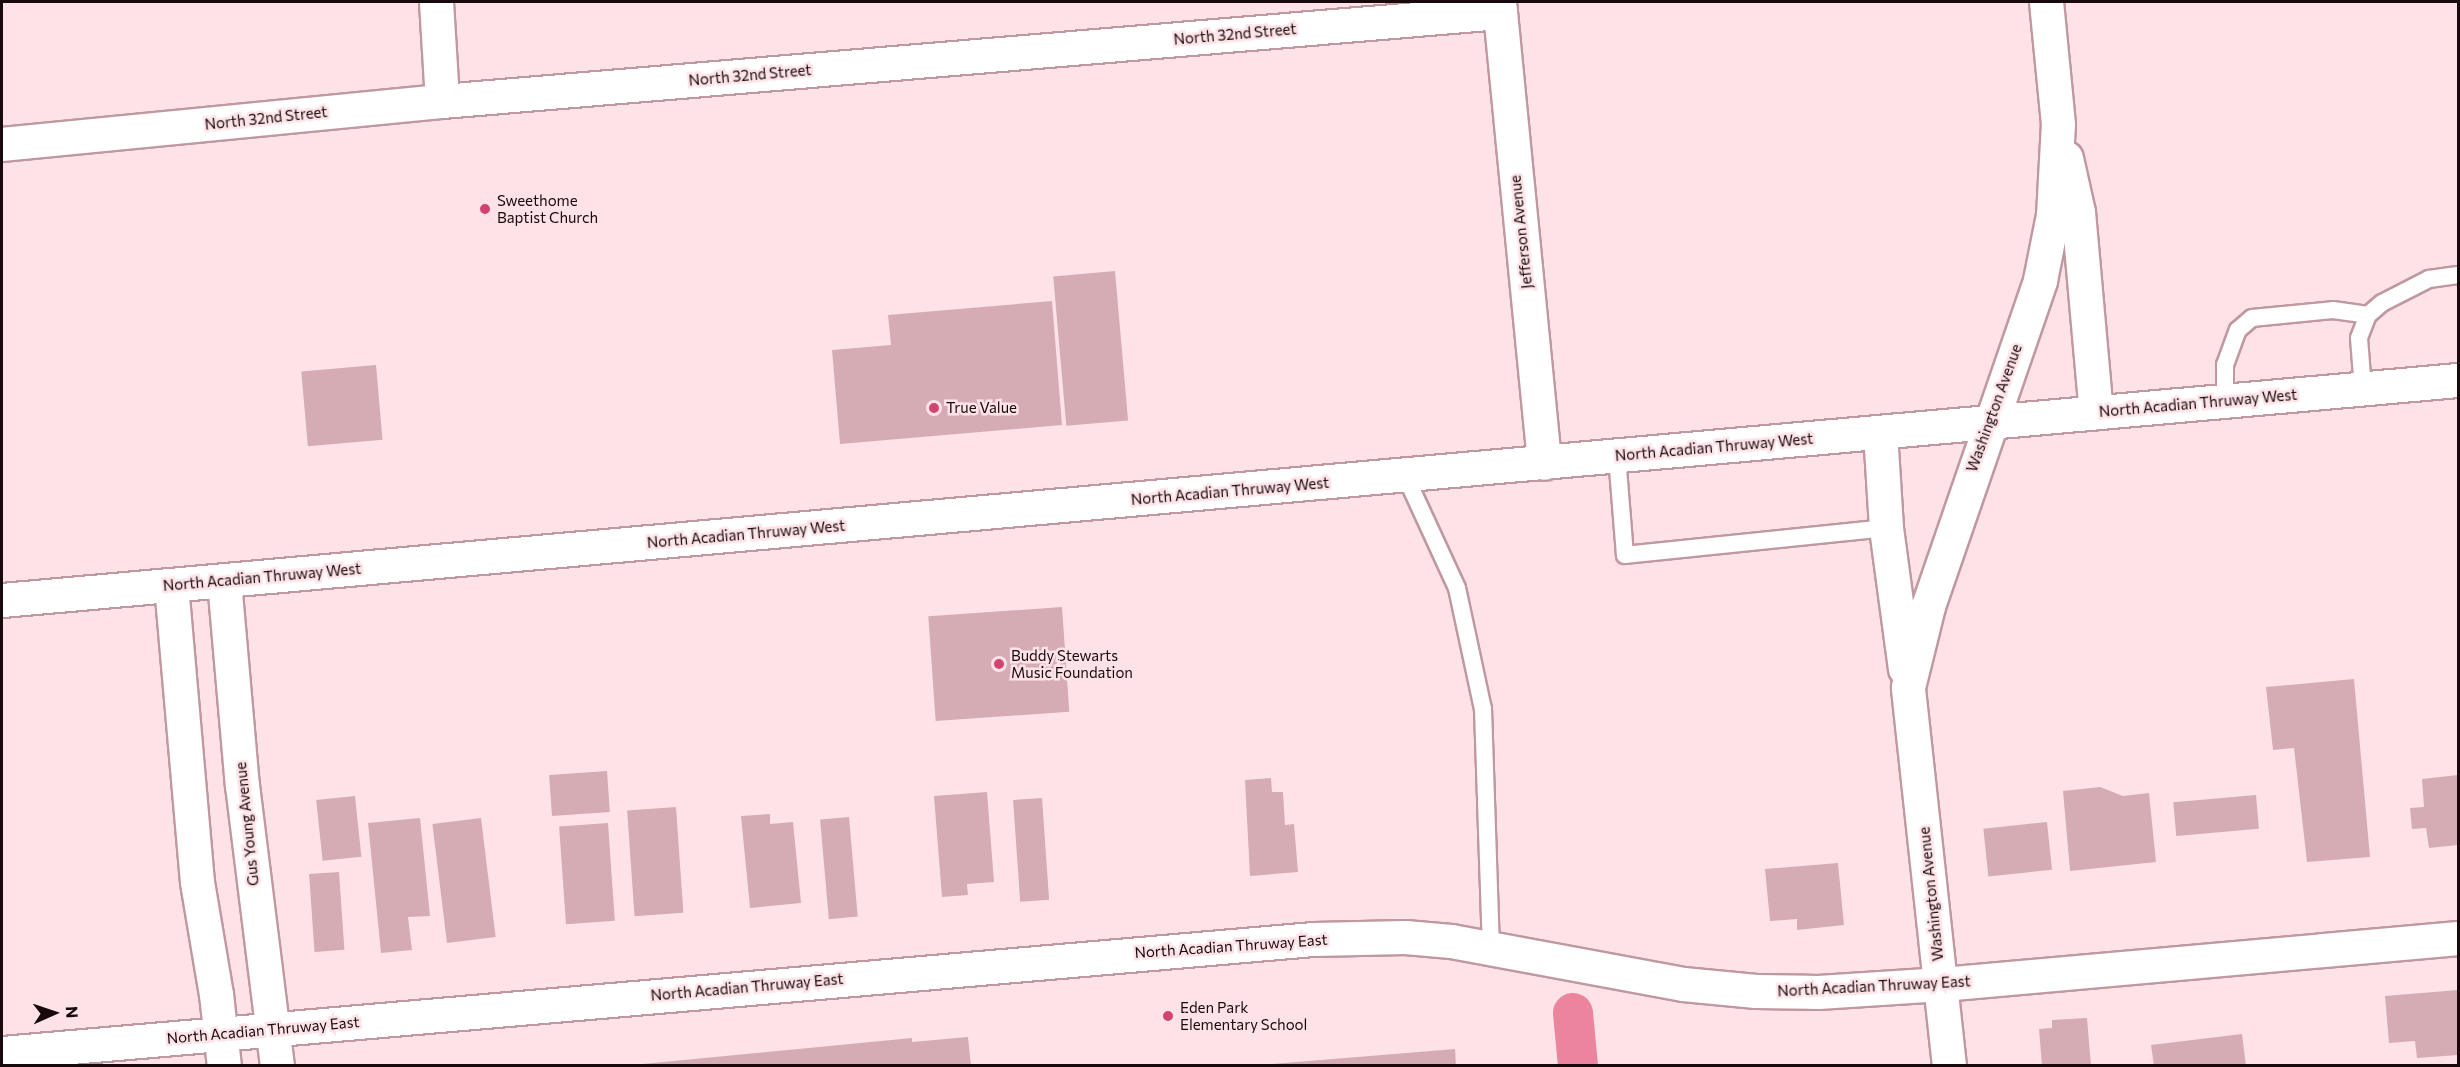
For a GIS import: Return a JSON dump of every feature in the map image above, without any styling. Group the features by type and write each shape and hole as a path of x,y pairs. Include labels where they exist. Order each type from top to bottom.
{"street":[{"path":"436,2 442,101"},
{"name":"Washington Avenue","path":"2046,2 2058,124 2078,212 2096,412"},
{"name":"North 32nd Street","path":"2,144 442,101 1499,7"},
{"name":"Jefferson Avenue","path":"1499,7 1544,463"},
{"name":"Washington Avenue","path":"1908,687 1928,606 2040,280 2053,215 2058,124"},
{"name":"North Acadian Thruway West","path":"2,600 2458,380"},
{"name":"Washington Avenue","path":"1880,432 1886,528 1908,687 1949,1065"},
{"name":"Gus Young Avenue","path":"224,581 242,785 277,1065"},
{"path":"171,585 197,882 224,1065"},
{"name":"North Acadian Thruway East","path":"2,1053 1285,940 1405,937 1491,948 1683,984 1756,991 1818,992 1942,984 2458,938"}],"lane":[{"path":"2363,389 2360,338 2368,315 2382,303 2429,279 2458,275"},
{"path":"2224,400 2225,365 2238,330 2252,318 2333,310 2368,315"},
{"path":"1617,456 1624,555 1886,528"},
{"path":"1405,475 1457,588 1483,709 1491,948"}],"building":[{"path":"1115,271 1128,420 1066,426 1053,276"},
{"path":"1052,301 1062,425 840,444 832,350 891,345 888,315"},
{"path":"376,365 383,440 308,446 301,372"},
{"name":"Buddy Stewarts Music Foundation","path":"1062,607 1069,712 936,721 928,616"},
{"path":"2354,679 2370,857 2307,862 2294,748 2273,750 2266,687"},
{"path":"607,771 610,812 552,816 549,775"},
{"path":"2458,775 2458,845 2429,848 2426,828 2412,829 2410,808 2424,807 2422,779"},
{"path":"1271,778 1272,792 1283,792 1285,825 1294,824 1298,872 1250,876 1245,780"},
{"path":"2100,787 2123,796 2149,793 2156,862 2070,871 2063,791"},
{"path":"987,792 994,882 967,884 968,895 942,897 934,796"},
{"path":"2256,795 2259,829 2176,836 2173,802"},
{"path":"355,796 361,857 323,861 316,800"},
{"path":"1042,798 1049,900 1020,902 1013,800"},
{"path":"676,807 683,913 635,916 627,810"},
{"path":"770,814 770,824 793,822 801,903 750,908 741,816"},
{"path":"849,817 858,917 829,919 820,820"},
{"path":"420,818 430,916 408,917 412,950 381,953 368,823"},
{"path":"481,818 496,937 447,943 432,824"},
{"path":"2047,822 2052,870 1988,876 1983,829"},
{"path":"608,823 615,921 566,924 559,826"},
{"path":"1838,863 1844,925 1797,930 1797,919 1770,921 1765,869"},
{"path":"339,872 344,950 315,952 309,874"},
{"path":"2458,990 2458,1055 2417,1058 2415,1041 2389,1043 2385,996"},
{"path":"2087,1018 2091,1066 2042,1066 2039,1029 2052,1028 2052,1020"},
{"path":"2242,1034 2246,1066 2154,1066 2151,1045"},
{"path":"968,1037 971,1066 622,1066 912,1038 912,1042"},
{"path":"1455,1049 1456,1066 1272,1066 1272,1064"}],"waterway":[{"path":"1573,1013 1578,1066"}],"place":[{"name":"Sweethome Baptist Church","path":"485,209"},
{"name":"True Value","path":"934,408"},
{"name":"Buddy Stewarts Music Foundation","path":"999,664"},
{"name":"Eden Park Elementary School","path":"1168,1016"}]}
